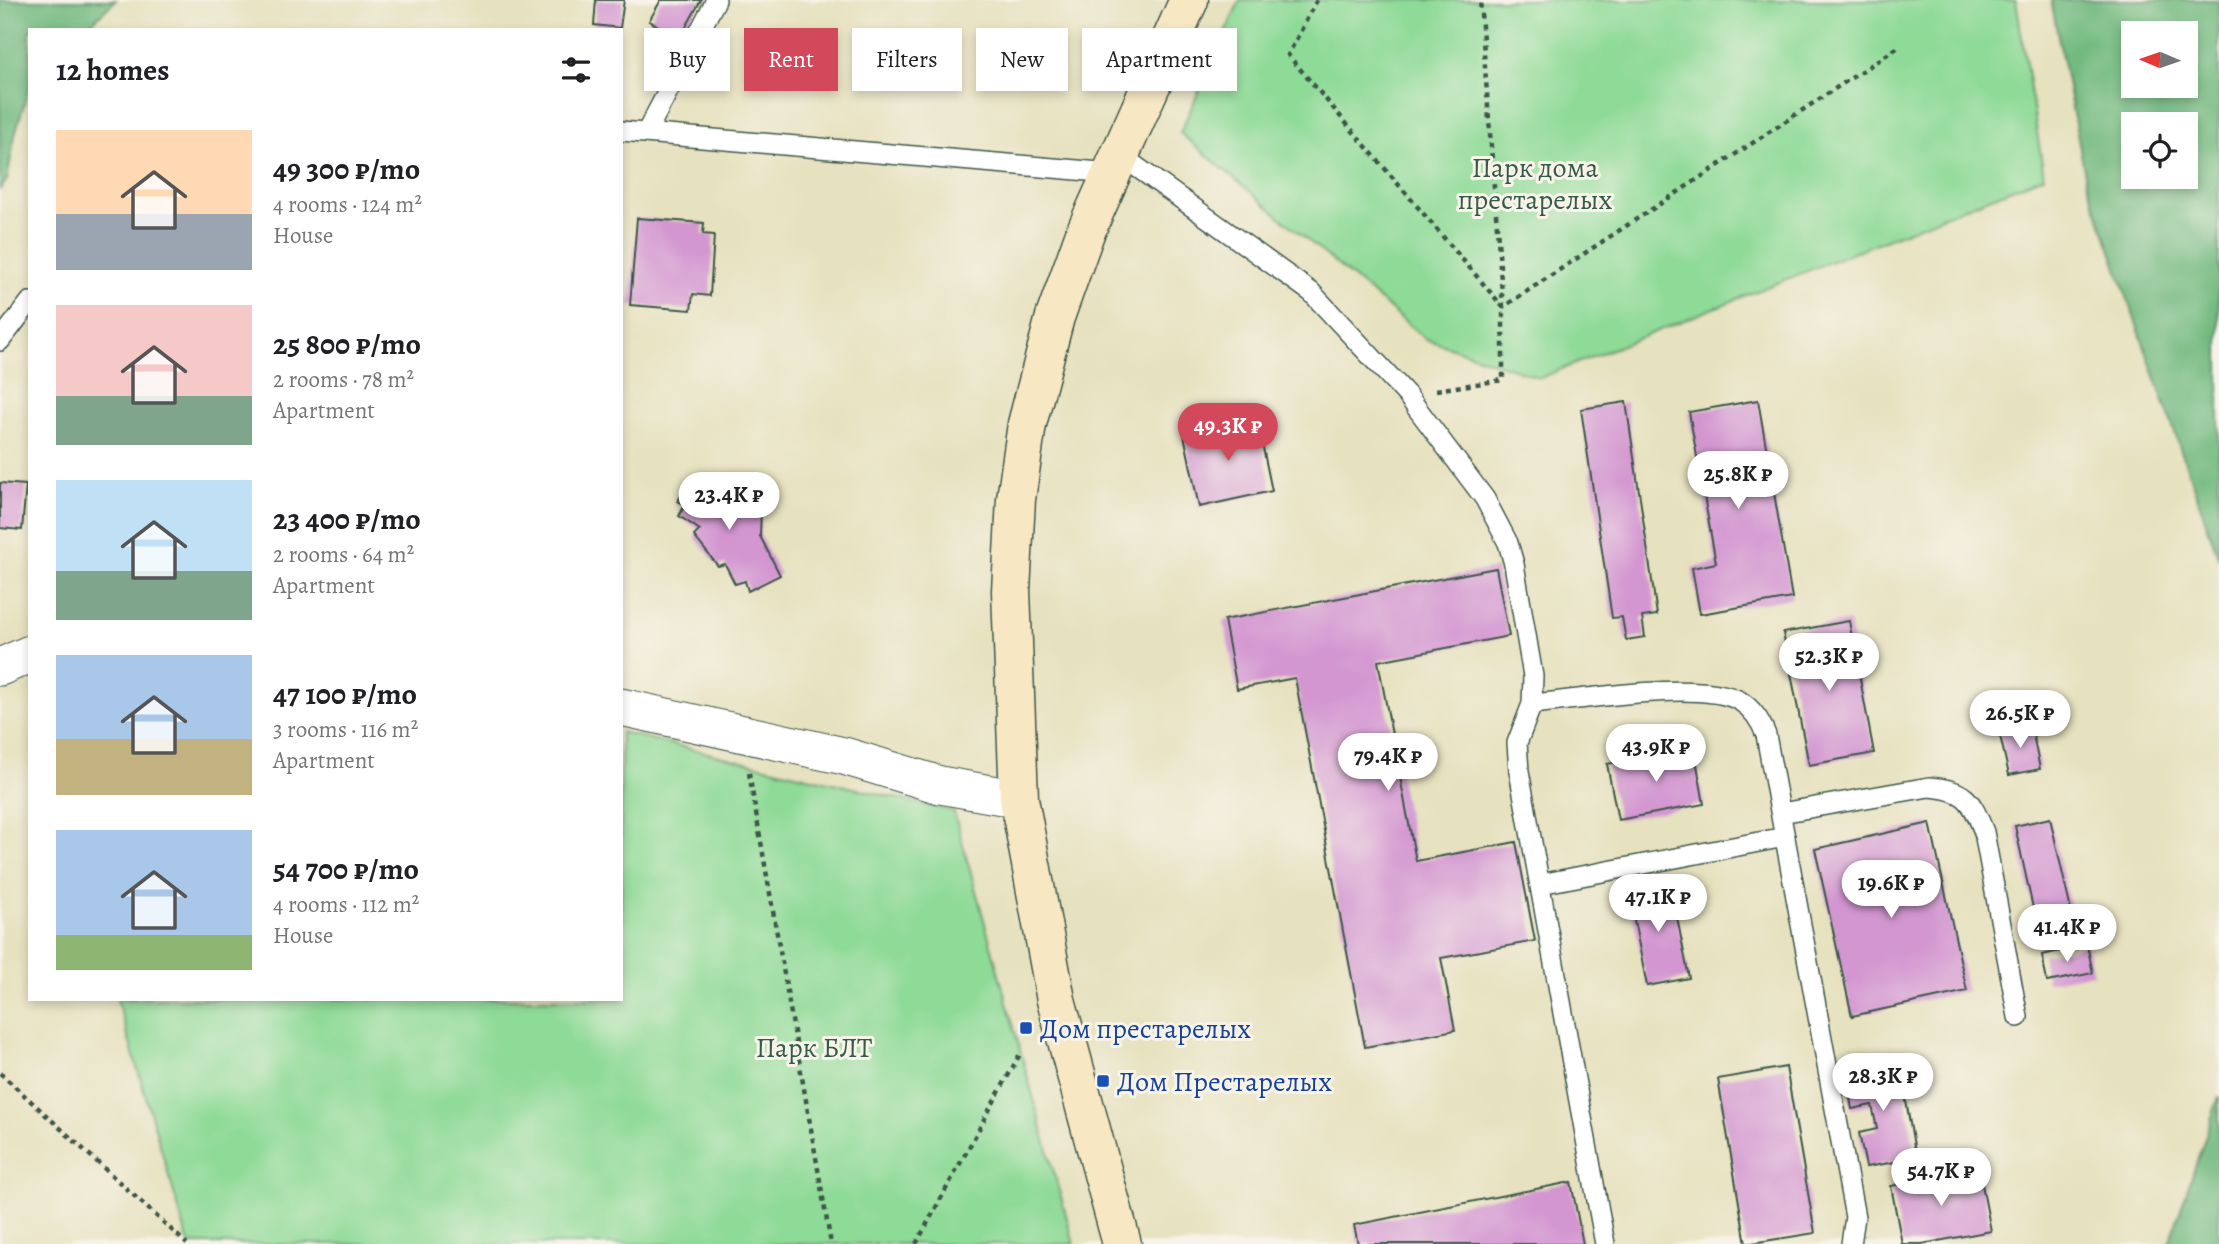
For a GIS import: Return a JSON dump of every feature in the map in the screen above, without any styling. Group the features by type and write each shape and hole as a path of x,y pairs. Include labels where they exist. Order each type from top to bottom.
{"main road":[{"path":"1122,1244 1056,1000 1019,799 1011,591 1016,499 1027,424 1055,317 1116,164 1189,0"}],"street":[{"path":"0,667 28,655"},
{"path":"623,707 844,756 940,785 1019,799"}],"lane":[{"path":"646,132 716,0"},
{"path":"623,131 1116,164 1311,292 1407,395 1485,499 1508,543 1529,648 1534,691 1520,731 1517,754 1605,1244"},
{"path":"0,341 28,305"},
{"path":"1531,704 1715,692 1741,701 1760,721 1766,735 1855,1217 1851,1244"},
{"path":"1781,814 1929,787 1951,788 1964,796 1974,806 1984,832 2018,1017"},
{"path":"1540,884 1785,837"}],"path":[{"path":"1317,0 1288,55 1503,307"},
{"path":"1407,395 1503,380 1503,307 1480,0"},
{"path":"1503,307 1900,46"},
{"path":"747,762 831,1244"},
{"path":"916,1244 1020,1054"},
{"path":"0,1073 187,1244"}],"green space":[{"path":"0,0 116,0 86,28 28,28 28,91 15,135 7,180 0,189"},
{"name":"Парк дома престарелых","path":"1240,0 2016,0 2044,176 1540,378 1426,339 1180,133 1199,91 1237,91 1237,28 1227,28"},
{"path":"2051,0 2219,0 2219,559 2086,180"},
{"name":"Парк БЛТ","path":"623,732 954,812 1074,1244 189,1244 118,1001 623,1001"},
{"path":"2219,1096 2219,1244 2169,1244"}],"building":[{"path":"596,0 624,0 620,28 594,25"},
{"path":"661,0 701,0 686,28 662,28 649,21"},
{"path":"637,218 704,223 703,234 714,235 710,296 693,294 691,310 630,305"},
{"path":"1758,400 1792,598 1700,614 1692,568 1716,563 1689,412"},
{"path":"1626,402 1657,615 1642,617 1645,637 1626,640 1622,617 1612,618 1581,409"},
{"path":"1257,419 1272,491 1199,507 1184,435"},
{"path":"704,475 735,499 756,502 761,508 760,536 780,575 748,591 745,581 735,584 725,564 718,566 694,536 700,530 679,516 685,505 678,501 689,481 696,486"},
{"path":"0,483 26,485 22,530 0,528"},
{"path":"1496,568 1509,636 1378,661 1416,861 1516,842 1535,941 1441,958 1455,1030 1365,1047 1295,678 1237,689 1224,620"},
{"path":"1849,621 1874,753 1809,765 1783,633"},
{"path":"2031,725 2040,769 2009,775 1999,731"},
{"path":"1694,748 1704,804 1618,820 1607,764"},
{"path":"2050,818 2077,937 2041,945 2015,826"},
{"path":"1930,823 1967,991 1852,1016 1815,849"},
{"path":"1670,882 1689,978 1647,986 1628,890"},
{"path":"2087,945 2093,973 2047,982 2042,955"},
{"path":"1898,1056 1918,1168 1897,1172 1895,1162 1866,1167 1859,1133 1877,1129 1872,1105 1852,1109 1844,1066"},
{"path":"1786,1067 1815,1233 1746,1244 1718,1079"},
{"path":"1979,1169 1991,1231 1922,1244 1902,1244 1891,1186"},
{"path":"1571,1182 1583,1244 1358,1244 1354,1225"}],"place":[{"name":"Дом престарелых","path":"1026,1028"},
{"name":"Дом Престарелых","path":"1103,1081"}]}
